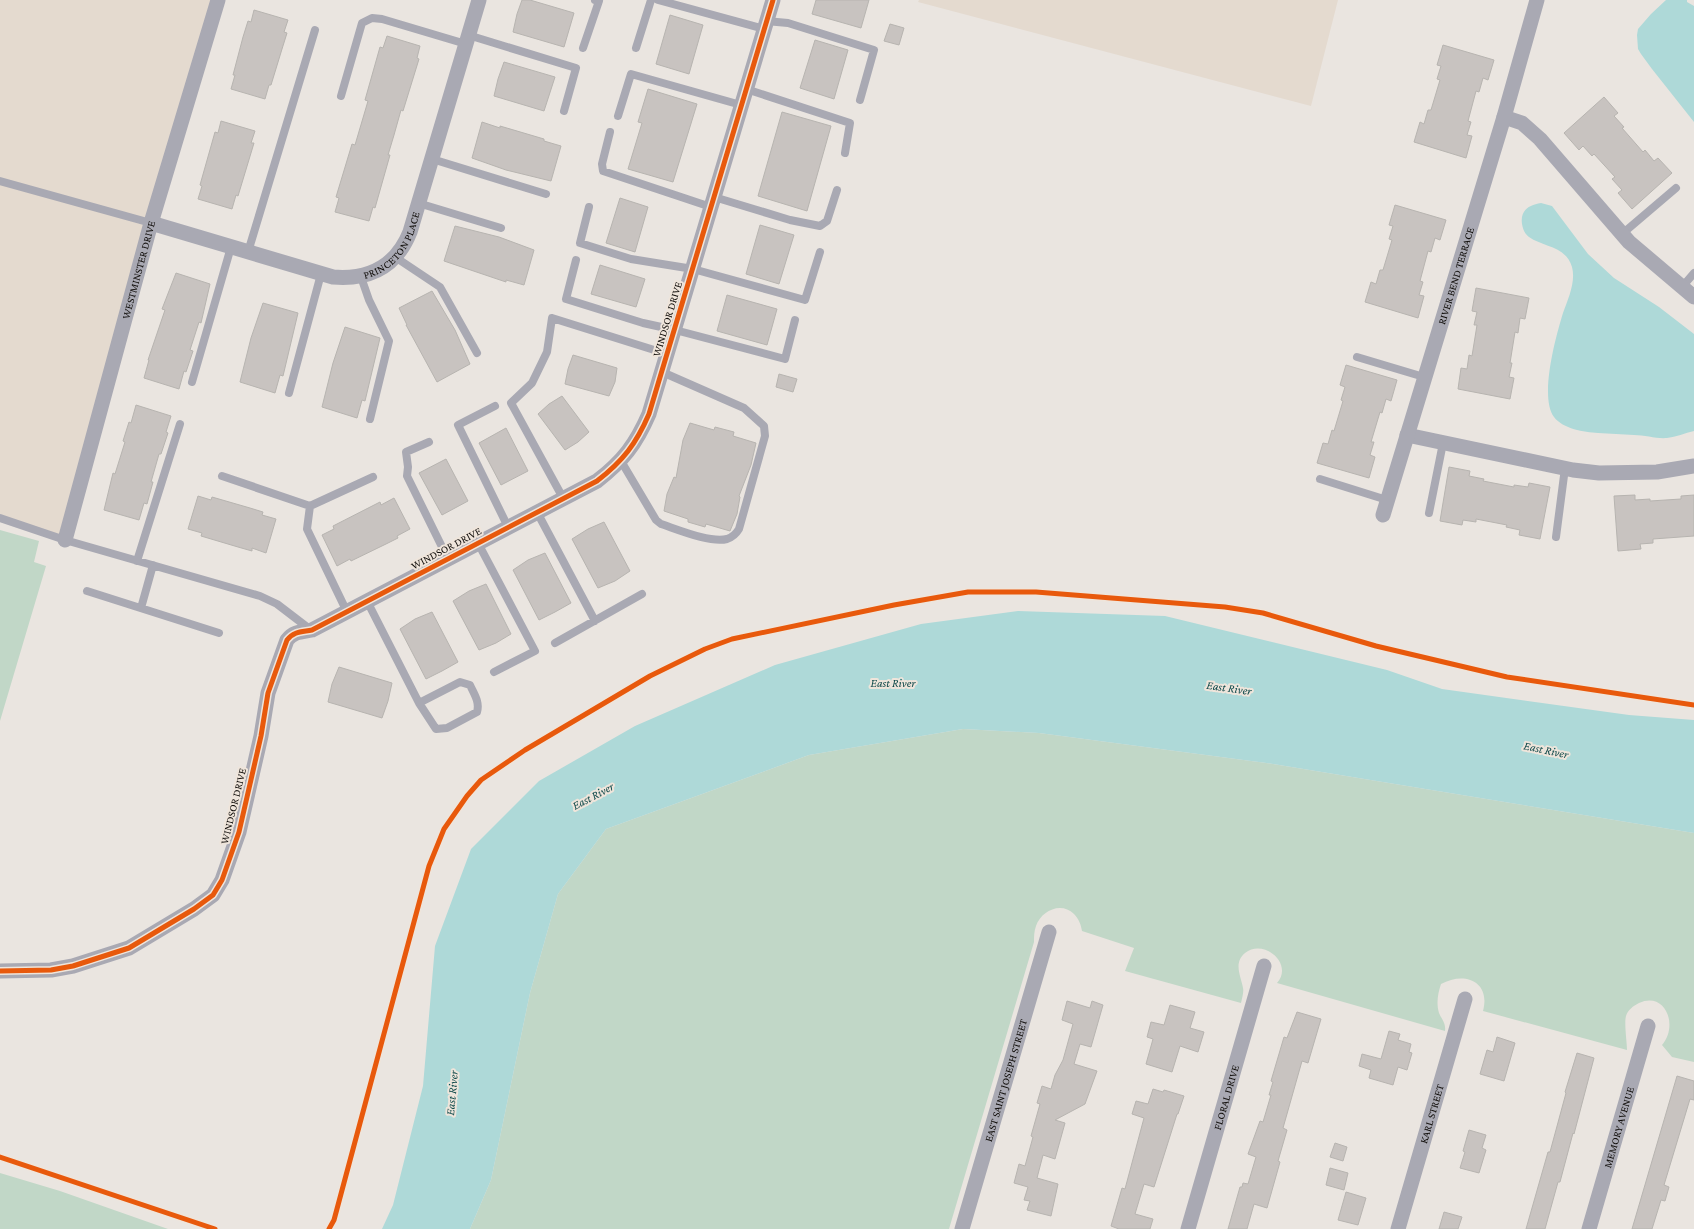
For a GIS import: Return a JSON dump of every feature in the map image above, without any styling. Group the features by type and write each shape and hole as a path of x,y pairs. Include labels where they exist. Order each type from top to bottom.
{"street":[{"name":"WESTMINSTER DRIVE","path":"64,540 151,223 218,0"},
{"name":"PRINCETON PLACE","path":"151,223 333,277 361,277 374,272 395,257 406,242 479,0"},
{"name":"WINDSOR DRIVE","path":"0,971 51,970 73,966 128,948 194,909 213,895 222,880 238,832 261,736 268,693 284,647 291,635 297,632 312,630 597,481 629,452 641,434 650,414 772,0"},
{"name":"RIVER BEND TERRACE","path":"1383,515 1406,435 1504,116 1537,0"},
{"path":"1504,116 1522,123 1540,139 1622,234 1653,263 1694,297"},
{"path":"1406,435 1565,468 1599,473 1657,472 1694,466"},
{"name":"EAST SAINT JOSEPH STREET","path":"962,1229 1050,932"},
{"name":"FLORAL DRIVE","path":"1188,1229 1264,966"},
{"name":"KARL STREET","path":"1398,1229 1465,999"},
{"name":"MEMORY AVENUE","path":"1589,1229 1648,1026"}],"lane":[{"path":"584,48 599,1 595,0"},
{"path":"636,48 651,0"},
{"path":"658,0 765,25 788,23 874,50 860,100"},
{"path":"341,96 362,23 372,18 382,19 576,68 564,111"},
{"path":"248,252 315,30"},
{"path":"618,116 631,74 741,105"},
{"path":"746,89 850,123 845,153"},
{"path":"610,132 602,164 603,171 713,202 820,226 827,221 837,190"},
{"path":"432,159 546,194"},
{"path":"0,181 151,223"},
{"path":"1622,234 1676,188"},
{"path":"418,203 501,228"},
{"path":"589,207 580,243 631,259 693,269 806,300 820,252"},
{"path":"192,382 231,247"},
{"path":"395,257 440,287 477,352"},
{"path":"576,260 566,299 643,323 785,359 795,320"},
{"path":"1682,287 1694,273"},
{"path":"289,393 322,274"},
{"path":"361,277 369,300 389,341 370,419"},
{"path":"563,498 511,403 532,383 547,352 552,318 667,354"},
{"path":"1357,357 1424,377"},
{"path":"620,461 656,520 661,524 715,540 729,539 735,535 739,529 766,436 764,426 744,408 662,372"},
{"path":"495,406 458,425 508,527"},
{"path":"137,561 180,424"},
{"path":"430,442 406,452 408,467 407,476 448,559"},
{"path":"1429,512 1443,443"},
{"path":"1556,537 1565,468"},
{"path":"222,476 310,506 373,477"},
{"path":"1320,479 1387,500"},
{"path":"310,506 306,530 347,612"},
{"path":"537,512 595,621"},
{"path":"0,518 64,540 260,596 277,604 312,630"},
{"path":"478,543 535,651 494,672"},
{"path":"141,608 153,565"},
{"path":"87,591 220,633"},
{"path":"555,643 642,594"},
{"path":"366,601 420,703 436,729 447,728 477,712 478,707 478,700 470,685 460,682 420,703"}],"shaded area":[{"path":"0,0 218,0 65,540 0,518"},
{"path":"919,0 1338,0 1311,106 918,2"}],"green space":[{"path":"0,530 39,541 34,562 46,566 0,721"},
{"path":"963,729 1039,733 1273,764 1694,833 1694,1062 1672,1057 1662,1045 1667,1037 1669,1020 1667,1012 1656,1002 1648,1001 1639,1003 1628,1012 1625,1023 1627,1050 1483,1011 1483,992 1474,981 1467,979 1450,980 1441,984 1439,991 1438,1009 1445,1031 1277,983 1281,976 1282,968 1279,961 1268,951 1253,949 1245,953 1239,961 1239,970 1243,990 1241,1003 1125,971 1134,948 1082,931 1080,922 1074,914 1069,910 1058,908 1047,912 1042,916 1035,928 1034,942 949,1229 470,1229 491,1180 530,993 558,894 606,829 809,755"},
{"path":"0,1173 60,1191 168,1229 0,1229"}],"water":[{"path":"1666,0 1687,0 1687,2 1694,6 1694,122 1638,49 1638,29"},
{"path":"1541,203 1552,206 1588,254 1614,278 1659,307 1694,334 1694,431 1667,438 1592,433 1568,427 1554,417 1550,408 1548,396 1548,381 1553,351 1560,323 1571,290 1573,273 1569,260 1565,255 1554,248 1529,237 1524,231 1522,215 1529,207"},
{"name":"East River","path":"1018,611 1165,616 1387,670 1442,689 1629,715 1694,720 1694,833 1273,764 1039,733 963,729 809,755 606,829 558,894 530,993 491,1180 470,1229 382,1229 393,1205 423,1086 435,946 471,849 539,781 635,726 775,665 921,624"}],"building":[{"path":"522,0 530,0 574,13 564,47 513,32"},
{"path":"816,0 869,0 861,28 812,14"},
{"path":"254,10 288,20 284,32 287,33 271,85 269,85 265,99 231,89 243,37 248,21 251,22"},
{"path":"670,15 703,25 689,74 656,64"},
{"path":"890,24 904,28 899,45 884,41"},
{"path":"387,36 420,46 417,58 419,59 403,111 401,110 375,208 373,207 369,221 335,212 339,198 336,197 352,144 355,145 368,101 365,100 380,47 383,48"},
{"path":"815,40 848,50 834,99 800,88"},
{"path":"1443,45 1494,60 1488,80 1483,78 1479,92 1476,91 1468,121 1471,122 1467,135 1472,136 1466,158 1414,142 1420,122 1424,124 1428,110 1431,110 1440,80 1437,79 1441,66 1437,65"},
{"path":"504,62 555,77 544,111 494,96"},
{"path":"648,89 697,104 673,182 628,169 642,123 638,122"},
{"path":"1604,97 1618,113 1614,116 1624,127 1622,128 1643,152 1645,150 1654,161 1658,158 1672,173 1632,209 1618,193 1622,190 1612,179 1615,177 1594,154 1592,156 1583,146 1579,150 1564,133"},
{"path":"782,112 831,126 807,211 758,196"},
{"path":"221,121 255,131 251,143 254,143 238,196 236,195 232,209 198,199 202,186 200,185 215,132 218,133"},
{"path":"482,122 544,139 544,141 561,146 551,181 506,170 472,158"},
{"path":"620,198 648,207 635,252 606,243"},
{"path":"1395,205 1446,220 1440,240 1435,238 1431,252 1428,251 1420,281 1423,282 1419,295 1424,296 1418,318 1365,302 1371,282 1376,284 1380,270 1383,270 1392,240 1389,239 1393,226 1389,225"},
{"path":"760,225 794,235 779,284 746,274"},
{"path":"455,226 499,237 534,250 524,285 506,280 506,282 444,261"},
{"path":"600,265 645,279 636,307 591,294"},
{"path":"176,273 210,284 201,323 199,322 190,350 193,351 186,372 184,371 179,389 144,378 148,360 165,310 162,309"},
{"path":"1476,288 1529,298 1525,319 1520,318 1518,333 1515,332 1510,363 1512,363 1509,377 1514,378 1510,399 1458,389 1461,368 1467,369 1469,355 1472,356 1477,325 1474,325 1477,312 1472,311"},
{"path":"432,291 455,330 470,364 437,382 406,325 399,308"},
{"path":"727,295 777,309 767,345 717,331"},
{"path":"263,303 298,313 283,376 280,375 275,393 240,382 251,338"},
{"path":"345,327 380,338 365,401 362,400 357,418 322,407 333,363"},
{"path":"573,355 617,368 615,382 609,396 565,384"},
{"path":"1346,365 1397,380 1391,401 1386,399 1382,413 1380,412 1371,442 1374,442 1370,455 1375,457 1369,478 1317,463 1323,443 1328,444 1332,430 1334,431 1343,401 1341,400 1345,387 1340,385"},
{"path":"779,374 797,379 793,392 776,387"},
{"path":"562,396 589,432 578,442 565,450 538,414 549,404"},
{"path":"136,405 171,416 166,432 168,433 161,454 159,454 151,482 153,482 147,504 144,503 139,520 104,510 113,473 115,474 125,442 123,441 129,422 131,423"},
{"path":"690,423 714,430 715,427 734,432 733,436 756,443 751,465 739,496 737,514 730,531 706,524 705,527 688,522 688,519 664,511 667,494 674,477 676,478 683,440"},
{"path":"506,428 528,471 501,485 479,443"},
{"path":"446,459 468,501 442,515 419,473"},
{"path":"1449,467 1470,471 1469,476 1484,479 1483,481 1514,487 1514,485 1528,487 1529,483 1550,487 1540,539 1519,535 1520,530 1506,527 1507,525 1476,519 1476,522 1463,520 1462,525 1440,521"},
{"path":"1635,495 1635,500 1650,499 1650,501 1681,499 1681,496 1694,495 1694,536 1653,539 1653,543 1640,544 1641,549 1618,551 1614,496"},
{"path":"198,496 211,500 212,497 250,508 263,512 262,515 276,519 266,553 252,548 252,551 201,536 202,533 188,529"},
{"path":"394,498 410,529 397,536 398,538 351,561 350,559 337,566 322,535 334,529 333,526 380,502 381,505"},
{"path":"604,522 630,571 615,581 598,588 572,539 588,529"},
{"path":"545,553 571,603 539,620 513,570 528,560"},
{"path":"486,584 511,634 496,643 479,650 453,601 469,591"},
{"path":"432,612 458,662 426,679 400,629 415,619"},
{"path":"339,667 392,683 382,718 328,702 332,684"},
{"path":"1067,1001 1090,1008 1092,1001 1103,1005 1091,1047 1080,1044 1074,1064 1097,1071 1085,1104 1055,1120 1065,1123 1055,1159 1043,1155 1037,1178 1058,1184 1051,1216 1027,1210 1030,1201 1024,1200 1028,1187 1014,1183 1019,1164 1025,1166 1033,1137 1031,1136 1040,1104 1037,1103 1042,1086 1051,1089 1055,1075 1063,1060 1073,1024 1062,1020"},
{"path":"1170,1005 1195,1012 1190,1028 1204,1032 1198,1052 1180,1046 1172,1072 1146,1064 1153,1039 1147,1037 1151,1022 1164,1025"},
{"path":"1297,1012 1321,1019 1308,1063 1302,1061 1283,1128 1287,1130 1267,1208 1254,1204 1247,1229 1228,1229 1240,1187 1242,1187 1243,1183 1248,1184 1256,1157 1248,1154 1260,1121 1263,1122 1271,1095 1269,1095 1273,1082 1271,1081 1284,1037 1287,1038"},
{"path":"1389,1031 1400,1034 1398,1040 1411,1044 1409,1052 1412,1053 1407,1070 1398,1067 1393,1085 1369,1078 1371,1070 1359,1066 1362,1054 1381,1059"},
{"path":"1497,1037 1515,1043 1504,1081 1480,1074 1487,1050 1493,1052"},
{"path":"1577,1053 1594,1058 1574,1134 1573,1133 1560,1182 1558,1182 1545,1229 1526,1229 1548,1152 1550,1152 1566,1093 1565,1092"},
{"path":"1677,1076 1694,1081 1694,1100 1690,1099 1664,1185 1669,1187 1665,1201 1661,1200 1652,1229 1632,1229"},
{"path":"1153,1089 1163,1092 1164,1090 1184,1096 1154,1187 1144,1184 1135,1214 1153,1219 1150,1229 1119,1229 1111,1226 1122,1188 1125,1189 1144,1118 1132,1114 1136,1101 1148,1104"},
{"path":"1469,1130 1486,1135 1482,1148 1486,1150 1479,1173 1460,1168"},
{"path":"1335,1143 1347,1147 1343,1161 1330,1157"},
{"path":"1330,1168 1348,1173 1344,1190 1326,1185"},
{"path":"1346,1192 1366,1198 1358,1225 1338,1220"},
{"path":"1444,1212 1462,1217 1458,1229 1439,1229"}],"cycle path":[{"path":"0,971 51,970 73,966 129,948 194,909 213,895 222,880 239,832 261,736 268,693 287,640 298,632 312,630 597,481 606,474 628,451 634,443 649,414 773,0"},
{"path":"329,1229 334,1220 429,866 444,829 467,796 481,780 525,750 650,676 705,649 732,639 894,605 968,592 1036,592 1225,607 1263,613 1376,646 1507,677 1694,705"},
{"path":"0,1157 215,1229"}]}
